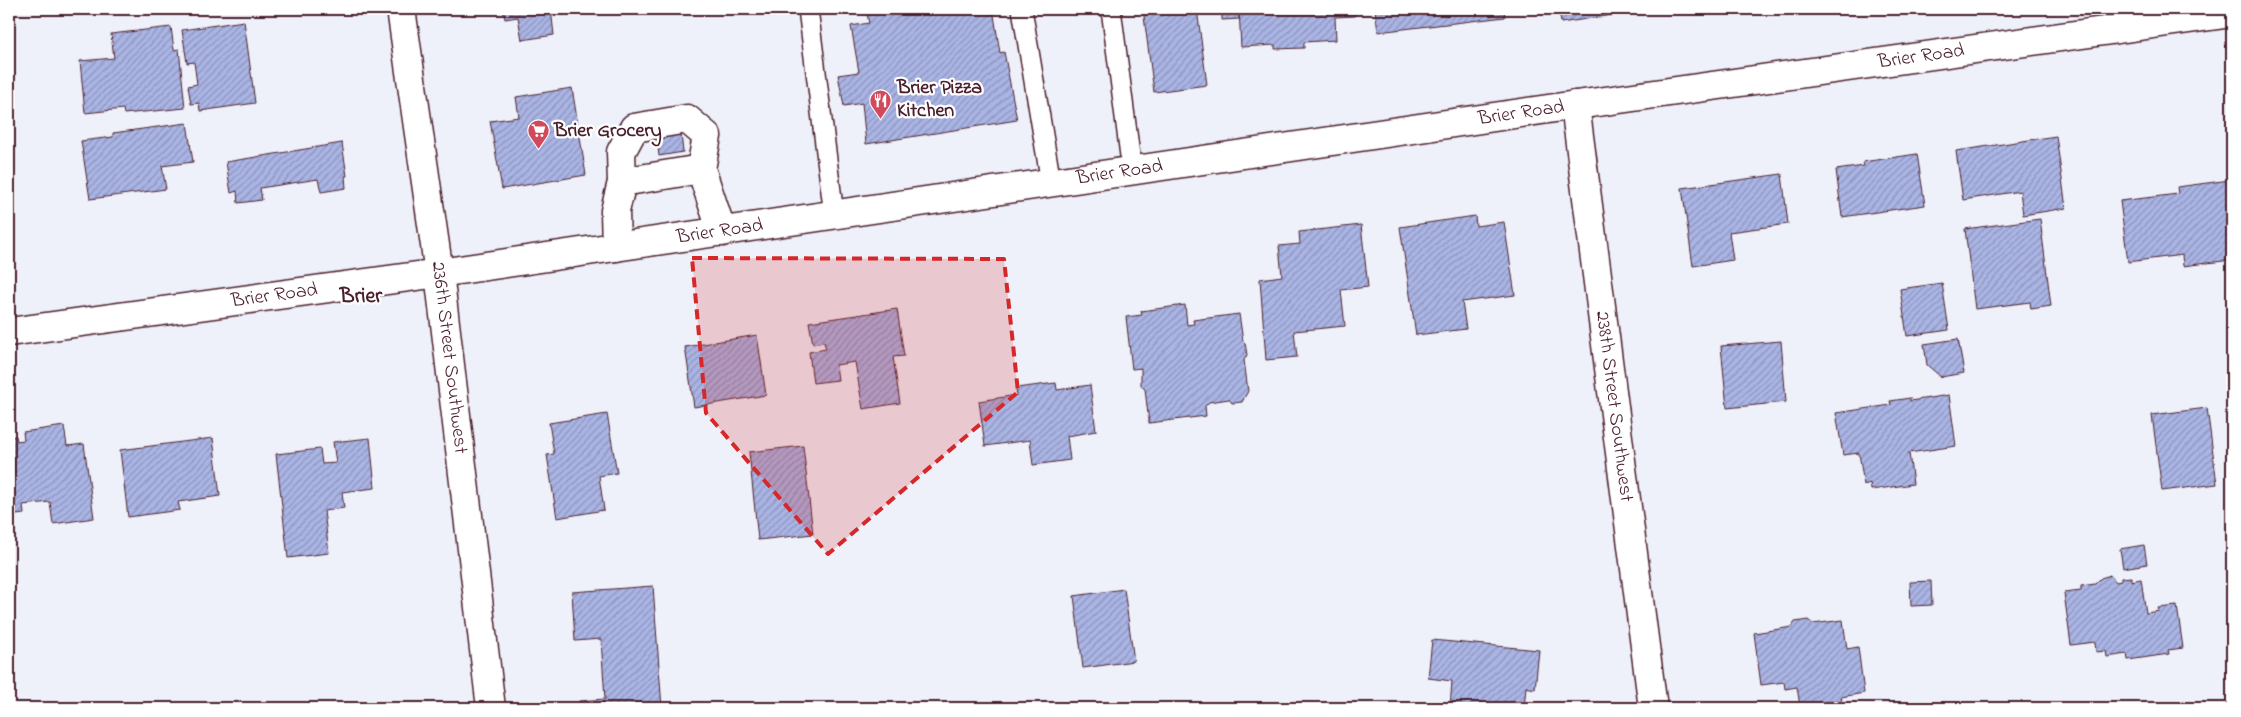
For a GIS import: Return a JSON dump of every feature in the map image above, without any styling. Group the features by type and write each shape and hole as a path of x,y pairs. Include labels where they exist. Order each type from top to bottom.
{"main road":[{"name":"236th Street Southwest","path":"401,9 439,273 491,708"},
{"name":"Brier Road","path":"9,332 616,248 1575,105 2232,13"},
{"name":"238th Street Southwest","path":"1575,105 1653,708"},
{"path":"616,248 614,211 622,182 621,152 634,128 687,119 707,136 701,169 722,232"},
{"path":"622,182 701,169"}],"lane":[{"path":"808,9 834,215"},
{"path":"1022,9 1051,182"},
{"path":"1111,9 1132,171"}],"highlighted area":[{"path":"692,258 1004,259 1018,392 828,554 706,413"}],"building":[{"path":"503,9 551,9 554,35 522,40 518,17 505,19"},
{"path":"561,9 598,9 598,11 562,15"},
{"path":"866,9 904,9 904,11 917,9 993,9 1000,53 1004,52 1017,120 866,144 862,103 844,106 838,75 859,72 851,26 869,23"},
{"path":"1143,9 1197,9 1207,85 1154,92"},
{"path":"1222,9 1239,9 1239,19 1222,20"},
{"path":"1239,9 1355,9 1355,16 1335,17 1336,40 1304,42 1304,48 1275,49 1275,45 1241,47"},
{"path":"1375,9 1504,9 1505,17 1378,32"},
{"path":"1559,9 1650,9 1561,23"},
{"path":"244,21 255,103 200,111 199,103 191,104 188,86 197,84 194,62 187,63 182,30"},
{"path":"171,27 174,50 179,49 185,108 124,114 123,109 85,113 80,61 114,58 111,34"},
{"path":"572,88 586,175 502,189 490,121 519,117 516,97"},
{"path":"187,123 193,162 162,166 166,189 90,199 81,141 113,137 113,133"},
{"path":"681,134 683,152 659,156 657,137"},
{"path":"2056,136 2066,208 2023,215 2020,191 1963,200 1956,151"},
{"path":"342,143 347,176 345,176 346,188 321,192 318,179 260,188 262,200 238,203 237,191 231,193 226,162"},
{"path":"1917,154 1925,205 1842,217 1836,170 1864,166 1863,162"},
{"path":"1782,174 1788,224 1729,232 1733,260 1693,266 1682,188"},
{"path":"2230,180 2232,241 2229,241 2231,260 2183,266 2182,255 2128,262 2120,201 2178,194 2177,187"},
{"path":"1475,216 1476,226 1504,222 1515,295 1462,302 1466,329 1416,335 1400,227"},
{"path":"2040,219 2051,306 2031,309 2030,302 1975,309 1965,229"},
{"path":"1361,225 1368,287 1341,290 1345,326 1294,331 1297,357 1266,360 1260,279 1282,276 1279,246 1300,244 1299,232"},
{"path":"1942,283 1949,330 1907,336 1900,289"},
{"path":"1185,305 1187,325 1194,324 1193,320 1239,314 1247,355 1244,360 1248,391 1242,402 1232,403 1229,399 1209,402 1205,406 1206,416 1149,423 1145,389 1141,386 1141,368 1132,369 1126,317 1142,315 1141,311"},
{"path":"897,309 904,356 893,357 900,403 863,409 855,362 836,365 838,380 813,383 809,352 826,349 824,342 813,344 809,322"},
{"path":"757,335 766,395 694,407 685,347"},
{"path":"1958,339 1964,373 1941,377 1927,365 1924,344"},
{"path":"1781,341 1786,402 1727,408 1721,346"},
{"path":"1056,383 1057,390 1090,385 1096,431 1067,436 1070,460 1033,465 1030,440 985,446 979,401 1017,395 1016,388"},
{"path":"1949,395 1956,446 1909,453 1913,484 1871,490 1870,483 1864,485 1859,453 1843,455 1836,413 1891,405 1890,401 1910,398 1910,401"},
{"path":"2207,408 2217,484 2162,491 2152,415"},
{"path":"607,414 617,473 599,476 604,510 557,518 547,455 554,454 549,423"},
{"path":"64,426 67,446 84,444 94,518 53,524 50,502 23,505 24,514 9,516 9,437 16,436 17,441 24,440 23,432"},
{"path":"213,438 220,496 178,502 180,510 128,517 120,450"},
{"path":"370,438 375,488 342,492 344,508 324,511 329,553 288,558 276,454 320,449 322,464 336,463 333,442"},
{"path":"803,446 813,534 758,540 749,452"},
{"path":"2144,545 2147,564 2123,568 2120,549"},
{"path":"2110,575 2116,582 2121,581 2121,578 2131,577 2131,581 2141,579 2146,613 2159,611 2158,608 2177,606 2183,648 2168,650 2169,654 2128,660 2127,654 2107,657 2106,651 2096,652 2095,642 2071,645 2064,593 2081,591 2081,586 2095,584 2101,578"},
{"path":"1931,581 1932,605 1911,606 1910,582"},
{"path":"653,586 662,708 579,708 579,701 605,699 601,639 575,641 572,592"},
{"path":"1124,589 1134,661 1083,668 1074,596"},
{"path":"1808,620 1813,624 1843,620 1847,649 1858,647 1864,693 1841,697 1842,700 1800,706 1797,687 1785,689 1784,682 1761,685 1754,633 1792,627 1795,622"},
{"path":"1432,640 1539,650 1535,689 1526,687 1524,708 1450,708 1452,681 1428,678"}],"place":[{"name":"Brier Pizza Kitchen","path":"881,119"},
{"name":"Brier Grocery","path":"538,150"}],"district":[{"name":"Brier","path":"361,297"}]}
